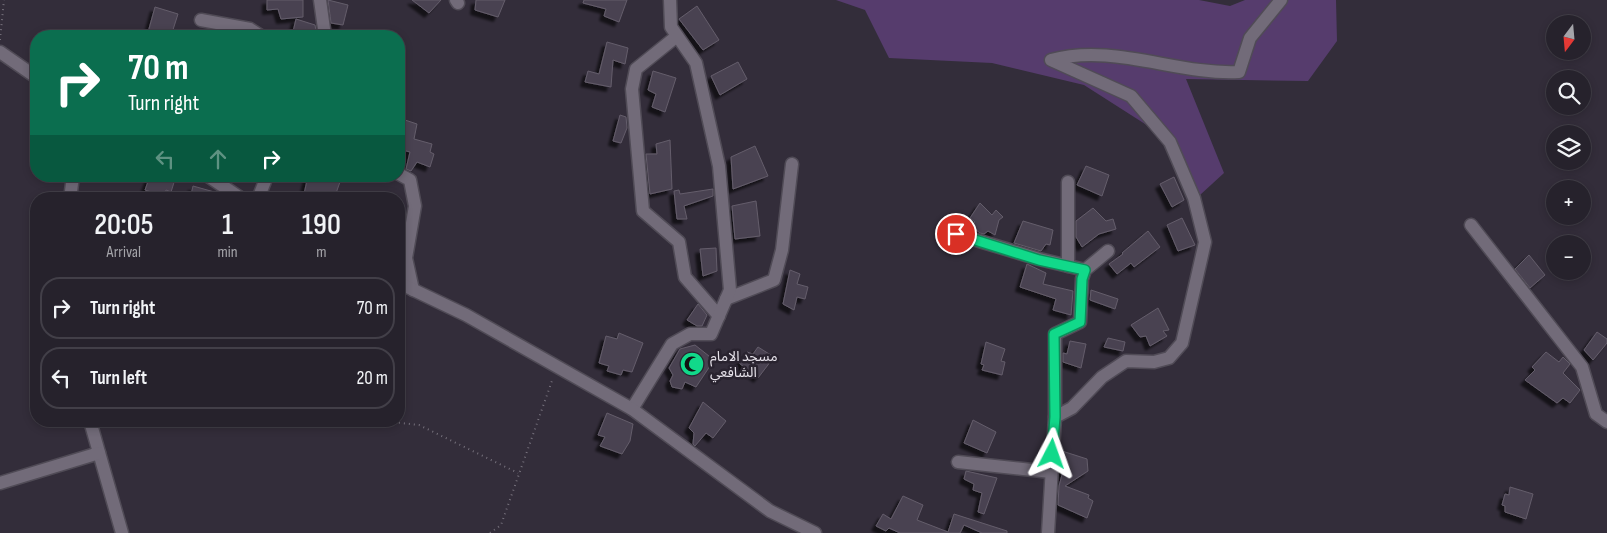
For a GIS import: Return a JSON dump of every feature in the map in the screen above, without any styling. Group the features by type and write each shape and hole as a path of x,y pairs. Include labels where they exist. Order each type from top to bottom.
{"street":[{"path":"320,0 324,30"},
{"path":"632,409 672,344 690,334 710,334 730,290 719,166 696,63 671,27 670,0"},
{"path":"1055,417 1072,408 1102,377 1126,361 1154,362 1169,358 1182,343 1205,242 1194,198 1170,142 1131,96 1051,60 1072,54 1137,58 1217,73 1239,72 1250,38 1281,0"},
{"path":"201,20 252,30"},
{"path":"677,36 636,70 632,90 643,211 679,242 685,277 719,316"},
{"path":"0,52 30,73"},
{"path":"726,299 774,280 782,250 792,164"},
{"path":"405,177 410,180 415,206 406,258 413,290"},
{"path":"217,182 232,192"},
{"path":"1068,182 1068,266"},
{"path":"1471,225 1582,367 1596,414 1607,422"},
{"path":"956,234 1085,270"},
{"path":"1048,533 1055,417 1054,334 1080,322 1082,279 1085,270 1108,251"},
{"path":"405,286 466,315 632,409 770,511 815,533"},
{"path":"92,427 122,533"},
{"path":"0,483 99,453"},
{"path":"958,462 1051,472"}],"path":[{"path":"0,44 4,0"},
{"path":"491,533 501,525 518,472 557,366"},
{"path":"405,423 419,425 518,472"}],"shaded area":[{"path":"836,0 1199,0 1230,6 1245,0 1336,0 1337,41 1308,81 1186,79 1224,173 1200,195 1156,131 1084,85 992,63 889,58 865,10"}],"building":[{"path":"267,0 303,0 303,17 281,19 278,9 267,10"},
{"path":"328,0 348,5 343,25 331,23"},
{"path":"412,0 441,0 429,13"},
{"path":"476,0 505,0 498,17 475,10"},
{"path":"584,0 627,0 619,22 604,16 606,9 583,3"},
{"path":"697,6 719,40 703,50 679,19"},
{"path":"155,7 178,14 173,30 149,30"},
{"path":"296,19 315,25 316,30 293,30"},
{"path":"607,42 628,48 625,64 613,60 611,87 585,82 588,71 599,74"},
{"path":"738,62 747,79 720,95 711,76"},
{"path":"653,71 676,78 665,112 652,107 656,94 648,90"},
{"path":"620,115 626,117 627,128 621,143 613,141"},
{"path":"405,120 417,124 414,139 432,144 430,152 434,154 430,167 417,162 411,171 406,169 410,152 405,151"},
{"path":"670,140 672,189 650,194 646,154 657,154 656,144"},
{"path":"755,146 768,176 733,189 731,157"},
{"path":"1086,166 1109,175 1102,196 1077,185"},
{"path":"1174,177 1184,200 1172,207 1160,184"},
{"path":"148,182 174,182 171,192 166,190 165,192 151,192 145,190"},
{"path":"307,182 340,182 336,192 304,192"},
{"path":"193,186 214,192 192,192"},
{"path":"713,189 713,196 684,206 687,219 677,219 674,191 679,190 680,194"},
{"path":"756,201 760,236 735,239 732,206"},
{"path":"980,203 992,215 996,210 1003,217 999,220 995,235 988,231 984,234 980,233 971,226 975,222 970,218"},
{"path":"1093,208 1106,221 1113,219 1116,229 1099,234 1082,247 1076,237 1076,221"},
{"path":"1182,218 1195,245 1178,251 1167,225"},
{"path":"1023,221 1053,230 1050,245 1046,244 1041,251 1014,243"},
{"path":"1148,231 1160,247 1134,267 1131,263 1117,274 1109,264"},
{"path":"716,248 717,271 703,276 700,249"},
{"path":"1529,255 1545,275 1530,288 1515,269"},
{"path":"1027,264 1046,273 1043,284 1073,291 1071,315 1053,310 1056,299 1020,287"},
{"path":"790,270 800,274 797,284 808,287 805,299 797,297 794,310 783,304"},
{"path":"1091,290 1118,299 1115,309 1090,300"},
{"path":"698,304 707,315 702,326 697,326 687,320"},
{"path":"1158,308 1169,330 1163,331 1167,336 1150,346 1146,336 1140,337 1131,325"},
{"path":"1597,332 1607,339 1607,343 1593,360 1584,350"},
{"path":"619,333 643,343 632,372 623,370 621,375 607,371 609,366 599,363 606,336 617,339"},
{"path":"1108,338 1125,342 1123,351 1104,347"},
{"path":"1070,341 1086,344 1081,368 1063,362 1063,353 1067,354"},
{"path":"986,342 1005,349 1001,361 1005,362 1002,375 982,370 984,365 981,364"},
{"name":"مسجد الامام الشافعي","path":"695,345 714,360 696,387 685,382 682,389 672,387 670,381 673,375 669,368 680,349"},
{"path":"758,347 774,357 758,378 739,363 747,352 753,354"},
{"path":"1546,352 1559,362 1563,357 1570,364 1563,373 1580,390 1570,403 1563,398 1557,403 1525,380 1535,370 1532,367"},
{"path":"703,402 726,421 713,438 706,433 695,446 693,444 694,433 689,428"},
{"path":"607,413 633,424 630,441 622,454 600,446 605,437 598,435"},
{"path":"973,420 996,432 987,453 964,443"},
{"path":"1062,451 1087,459 1088,471 1065,486 1089,495 1088,498 1093,501 1087,518 1058,505 1059,486 1063,471 1060,470"},
{"path":"966,471 997,478 984,514 978,512 982,493 973,490 974,484 964,479"},
{"path":"1510,487 1533,494 1526,519 1505,512 1505,506 1502,505 1505,494 1509,495"},
{"path":"903,496 923,505 917,520 948,532 954,514 1007,531 1007,533 982,533 964,525 960,533 900,533 889,528 886,531 876,526 883,514 891,519"}],"place":[{"name":"مسجد الامام الشافعي","path":"692,364"}],"route":[{"path":"956,234 1039,260 1085,270 1082,279 1080,322 1054,334 1055,417 1052,454"}]}
